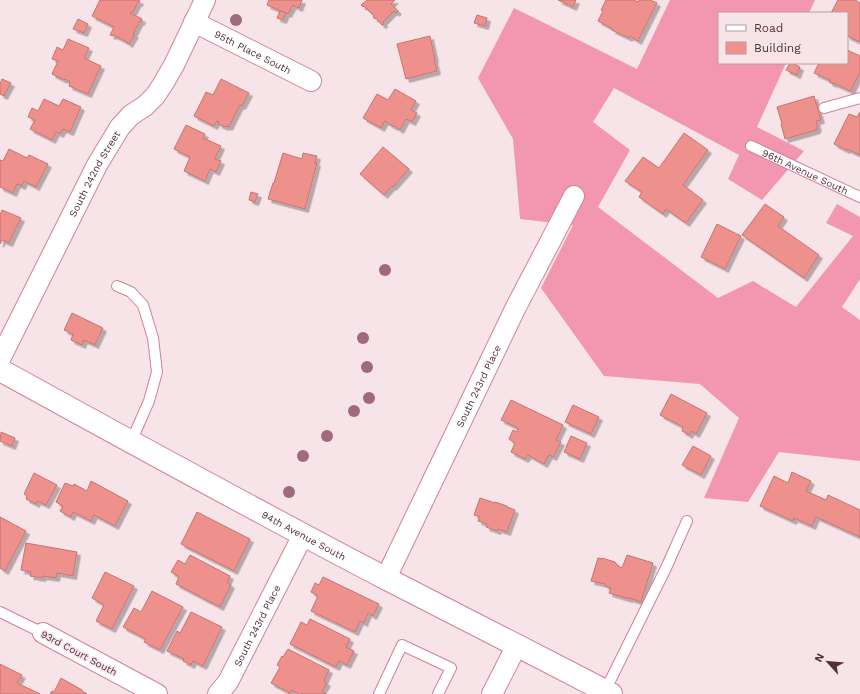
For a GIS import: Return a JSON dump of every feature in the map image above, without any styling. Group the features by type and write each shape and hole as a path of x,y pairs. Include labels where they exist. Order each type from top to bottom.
{"street":[{"name":"South 242nd Street","path":"0,359 97,165 120,127 131,115 145,106 155,96 174,65 205,0"},
{"name":"95th Place South","path":"194,22 311,81"},
{"name":"South 243rd Place","path":"386,578 516,307 574,196"},
{"name":"94th Avenue South","path":"0,370 303,535 608,692"},
{"name":"South 243rd Place","path":"218,694 228,682 303,535"},
{"name":"93rd Court South","path":"43,634 158,694"},
{"path":"492,694 517,645"}],"lane":[{"path":"824,108 860,98"},
{"name":"96th Avenue South","path":"751,146 860,197"},
{"path":"117,286 132,292 143,305 153,338 157,372 149,401 132,442"},
{"path":"608,692 687,521"},
{"name":"93rd Court South","path":"0,612 43,634"},
{"path":"379,694 402,645 450,668 438,694"}],"shaded area":[{"path":"670,0 815,0 809,12 718,12 718,64 786,64 757,127 804,151 762,200 728,179 739,155 614,88 593,122 630,150 598,207 718,298 753,281 796,307 853,236 826,223 837,204 860,217 860,279 842,307 860,320 860,461 779,452 748,502 704,498 739,418 700,384 604,376 541,288 573,225 520,219 513,139 478,78 514,8 637,69"}],"building":[{"path":"100,0 140,1 133,12 130,13 142,19 129,44 113,35 110,35 114,27 92,16"},
{"path":"269,0 302,0 299,8 293,5 288,14 267,5"},
{"path":"367,0 395,0 391,4 398,11 396,13 394,11 382,25 364,6 363,7 361,5"},
{"path":"558,0 576,0 573,7"},
{"path":"606,0 634,0 638,2 639,0 650,0 657,3 638,41 630,36 629,38 612,30 613,29 598,21"},
{"path":"838,0 855,0 860,3 860,42 848,36 848,12 832,12"},
{"path":"280,11 286,13 283,20 277,18"},
{"path":"477,15 487,18 485,26 474,23"},
{"path":"78,19 88,24 84,33 73,29"},
{"path":"430,36 437,71 406,79 397,44"},
{"path":"68,39 89,48 84,58 101,66 88,94 69,86 70,82 52,74 58,61 52,59 57,47 63,50"},
{"path":"848,50 860,56 860,72 851,91 833,84 829,82 830,80 814,73 818,64 848,64"},
{"path":"789,64 794,64 800,67 797,75 786,70"},
{"path":"2,79 11,83 4,96 0,94 0,84"},
{"path":"221,79 249,93 242,106 240,105 229,127 218,124 219,122 217,121 214,126 194,116 206,92 213,95"},
{"path":"395,89 416,101 411,110 417,113 412,122 406,119 400,130 385,121 381,128 363,118 377,94 388,100"},
{"path":"814,96 821,120 816,121 818,128 817,130 785,139 777,107"},
{"path":"44,99 59,106 63,99 81,107 70,132 63,129 60,134 56,132 52,140 30,129 35,120 28,117 32,108 38,111"},
{"path":"860,112 860,155 834,144 849,114 857,117"},
{"path":"186,125 205,134 203,138 221,146 215,159 221,161 216,172 210,169 205,181 184,171 190,157 174,149"},
{"path":"684,133 708,150 683,185 703,200 686,223 666,209 663,214 639,197 642,192 625,181 643,157 659,168"},
{"path":"383,147 409,169 384,195 360,174"},
{"path":"9,149 27,158 29,155 48,164 36,187 24,181 22,186 17,184 13,193 0,187 0,160 3,161"},
{"path":"283,153 302,159 303,153 317,156 315,163 317,163 305,209 268,199"},
{"path":"251,192 258,194 255,202 249,200"},
{"path":"765,204 784,217 778,226 819,255 804,278 742,235"},
{"path":"2,210 21,218 9,243 2,240 0,244 0,215"},
{"path":"717,224 741,236 725,269 701,257"},
{"path":"72,313 103,328 95,345 84,340 82,345 71,340 73,334 64,330"},
{"path":"671,394 707,413 696,434 691,431 689,435 682,431 683,427 660,415"},
{"path":"511,400 563,425 556,440 561,442 553,457 549,455 544,464 528,455 525,459 511,452 515,443 509,439 513,430 517,432 518,428 501,420"},
{"path":"573,405 599,417 591,434 565,422"},
{"path":"1,432 15,438 12,446 0,441"},
{"path":"571,436 587,443 580,459 564,452"},
{"path":"693,446 711,456 701,475 682,465"},
{"path":"792,472 811,481 806,491 826,500 828,495 860,510 860,537 816,517 812,526 794,518 793,521 760,506 774,476 788,483"},
{"path":"34,473 57,485 46,505 37,501 36,504 26,499 27,496 24,494"},
{"path":"91,481 128,501 115,526 94,515 91,521 73,512 71,517 60,511 63,506 56,502 65,483 73,486 74,484 87,491"},
{"path":"480,498 515,510 507,532 498,529 497,531 486,527 487,524 478,521 480,517 474,515"},
{"path":"197,512 250,539 234,571 181,544"},
{"path":"0,517 26,531 5,571 0,568"},
{"path":"26,543 77,552 73,576 57,573 56,578 43,576 42,578 30,576 31,572 21,570"},
{"path":"190,555 230,576 227,582 231,585 220,607 176,584 179,577 171,572 178,560 185,564"},
{"path":"627,555 653,563 641,602 609,593 611,588 605,586 605,584 591,581 598,558 615,562 622,568"},
{"path":"105,572 134,586 112,629 96,621 104,605 92,598"},
{"path":"323,577 379,604 373,616 368,613 364,623 360,621 355,632 311,611 318,596 311,592 315,583 319,585"},
{"path":"152,591 183,607 160,650 144,642 146,639 123,627 134,608 141,612"},
{"path":"191,612 222,627 203,666 193,661 191,665 183,661 184,659 167,651 177,631 180,633"},
{"path":"310,619 350,639 346,647 354,651 347,665 339,661 336,667 290,644 301,622 307,625"},
{"path":"288,649 329,670 324,681 327,683 322,691 326,694 299,694 292,690 290,693 271,683 280,667 277,665"},
{"path":"0,664 22,675 17,683 40,694 0,694"},
{"path":"61,678 87,694 50,694 52,691 54,692"}]}
